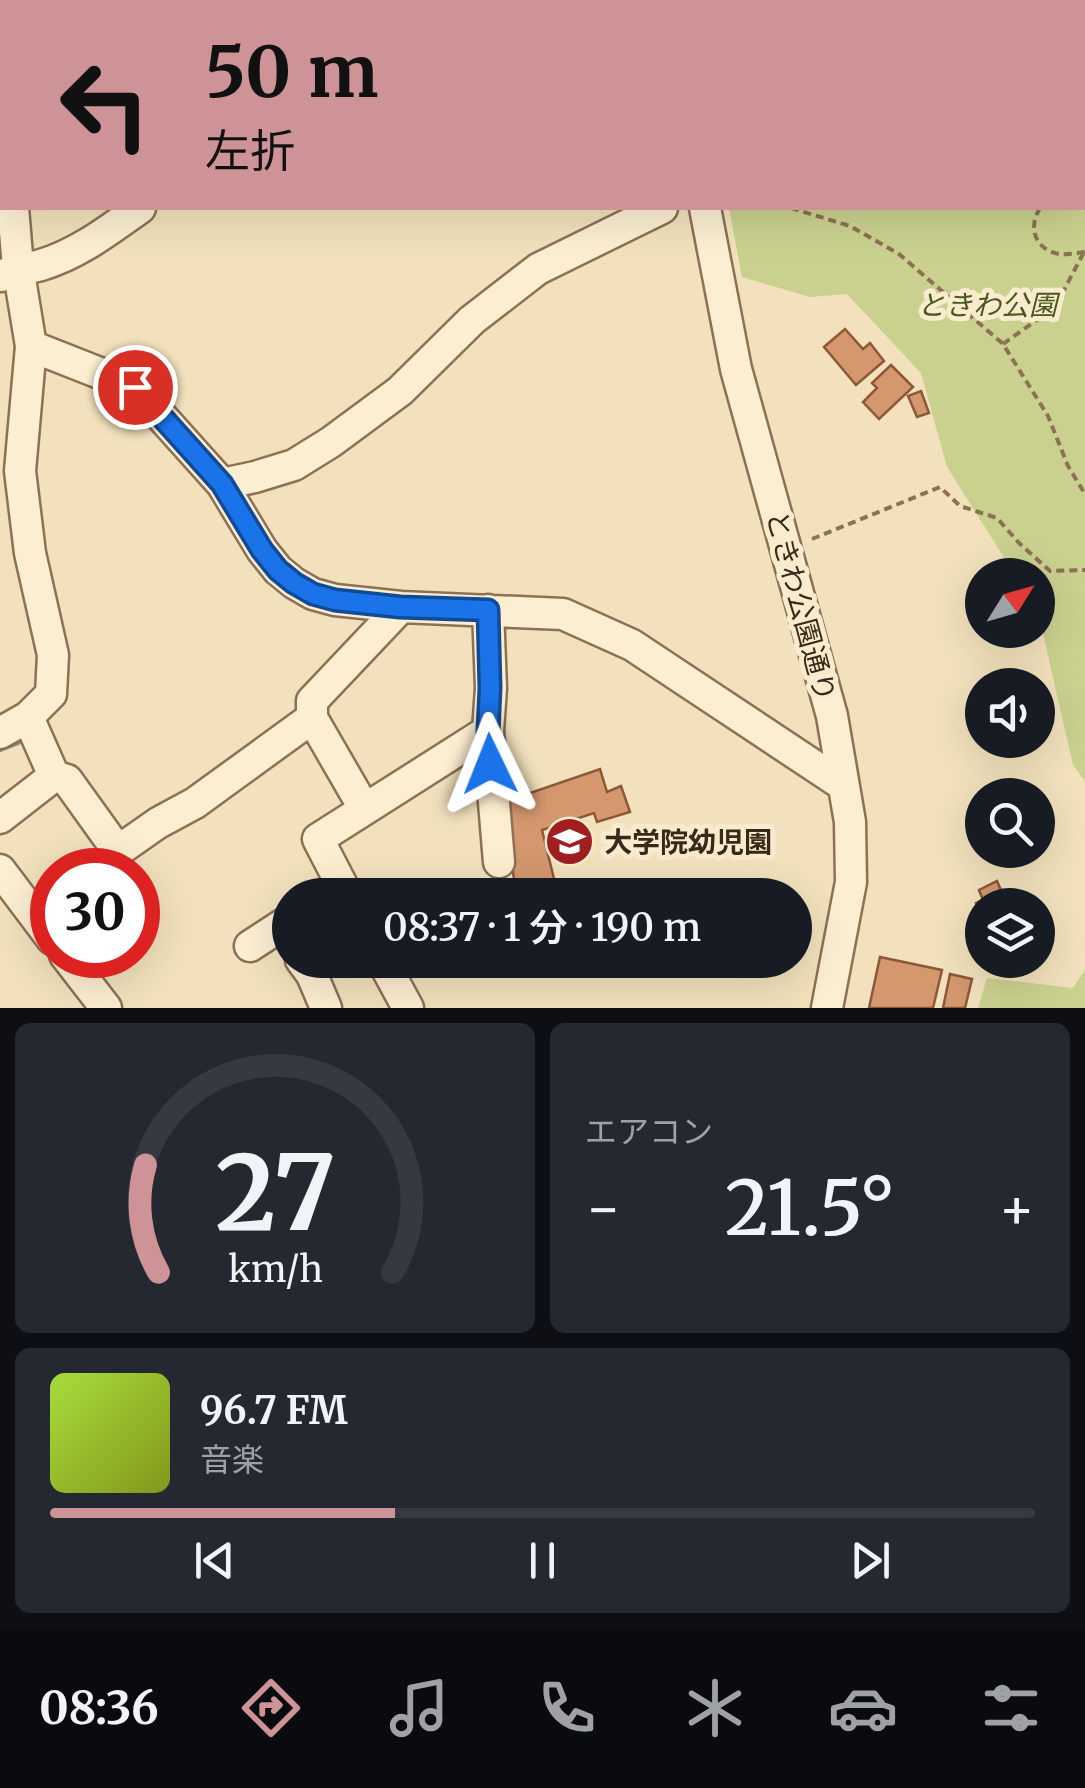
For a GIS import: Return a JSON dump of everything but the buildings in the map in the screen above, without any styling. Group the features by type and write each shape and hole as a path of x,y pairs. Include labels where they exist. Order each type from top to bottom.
{"street":[{"path":"0,733 28,717 50,694 53,655 30,554 20,471 31,346 9,272 14,210"},
{"path":"9,272 38,266 91,244 137,210"},
{"path":"222,484 294,464 331,442 400,391 472,320 538,270 658,210"},
{"name":"ときわ公園通り","path":"704,210 736,369 832,716 850,822 851,882 826,1008"},
{"path":"31,346 135,387 222,484 278,570 313,594 400,607 563,614 632,645 843,784"},
{"path":"364,808 312,718 312,701 400,607"},
{"path":"488,610 488,731 498,862"},
{"path":"28,717 54,776 67,780 103,848"},
{"path":"125,848 158,823 195,803 312,718"},
{"path":"339,878 318,839 488,731"},
{"path":"0,818 54,776"},
{"path":"2,878 30,905"},
{"path":"250,946 272,937"},
{"path":"83,978 106,1008"},
{"path":"313,978 326,1008"},
{"path":"392,978 408,1008"}],"path":[{"path":"798,210 850,226 900,254 1003,344 1048,416 1068,466 1085,494"},
{"path":"1039,210 1032,220 1033,231 1043,246 1058,254 1084,252"},
{"path":"1003,344 1056,307 1084,252"},
{"path":"802,544 940,487 960,506 998,518 1019,544 1050,571 1085,570"}],"green space":[{"name":"ときわ公園","path":"729,210 1085,210 1085,781 1073,765 1055,686 1055,668 1051,668 1046,648 1055,648 1055,558 1004,558 947,467 921,373 847,294 810,297 742,277"},
{"path":"1085,970 1085,1008 978,1008 987,978 1073,988"}],"waterway":[{"path":"0,749 18,742"}],"place":[{"name":"大学院幼児園","path":"569,842"}],"route":[{"path":"135,387 222,484 262,550 294,583 335,600 488,610 490,764"}]}
